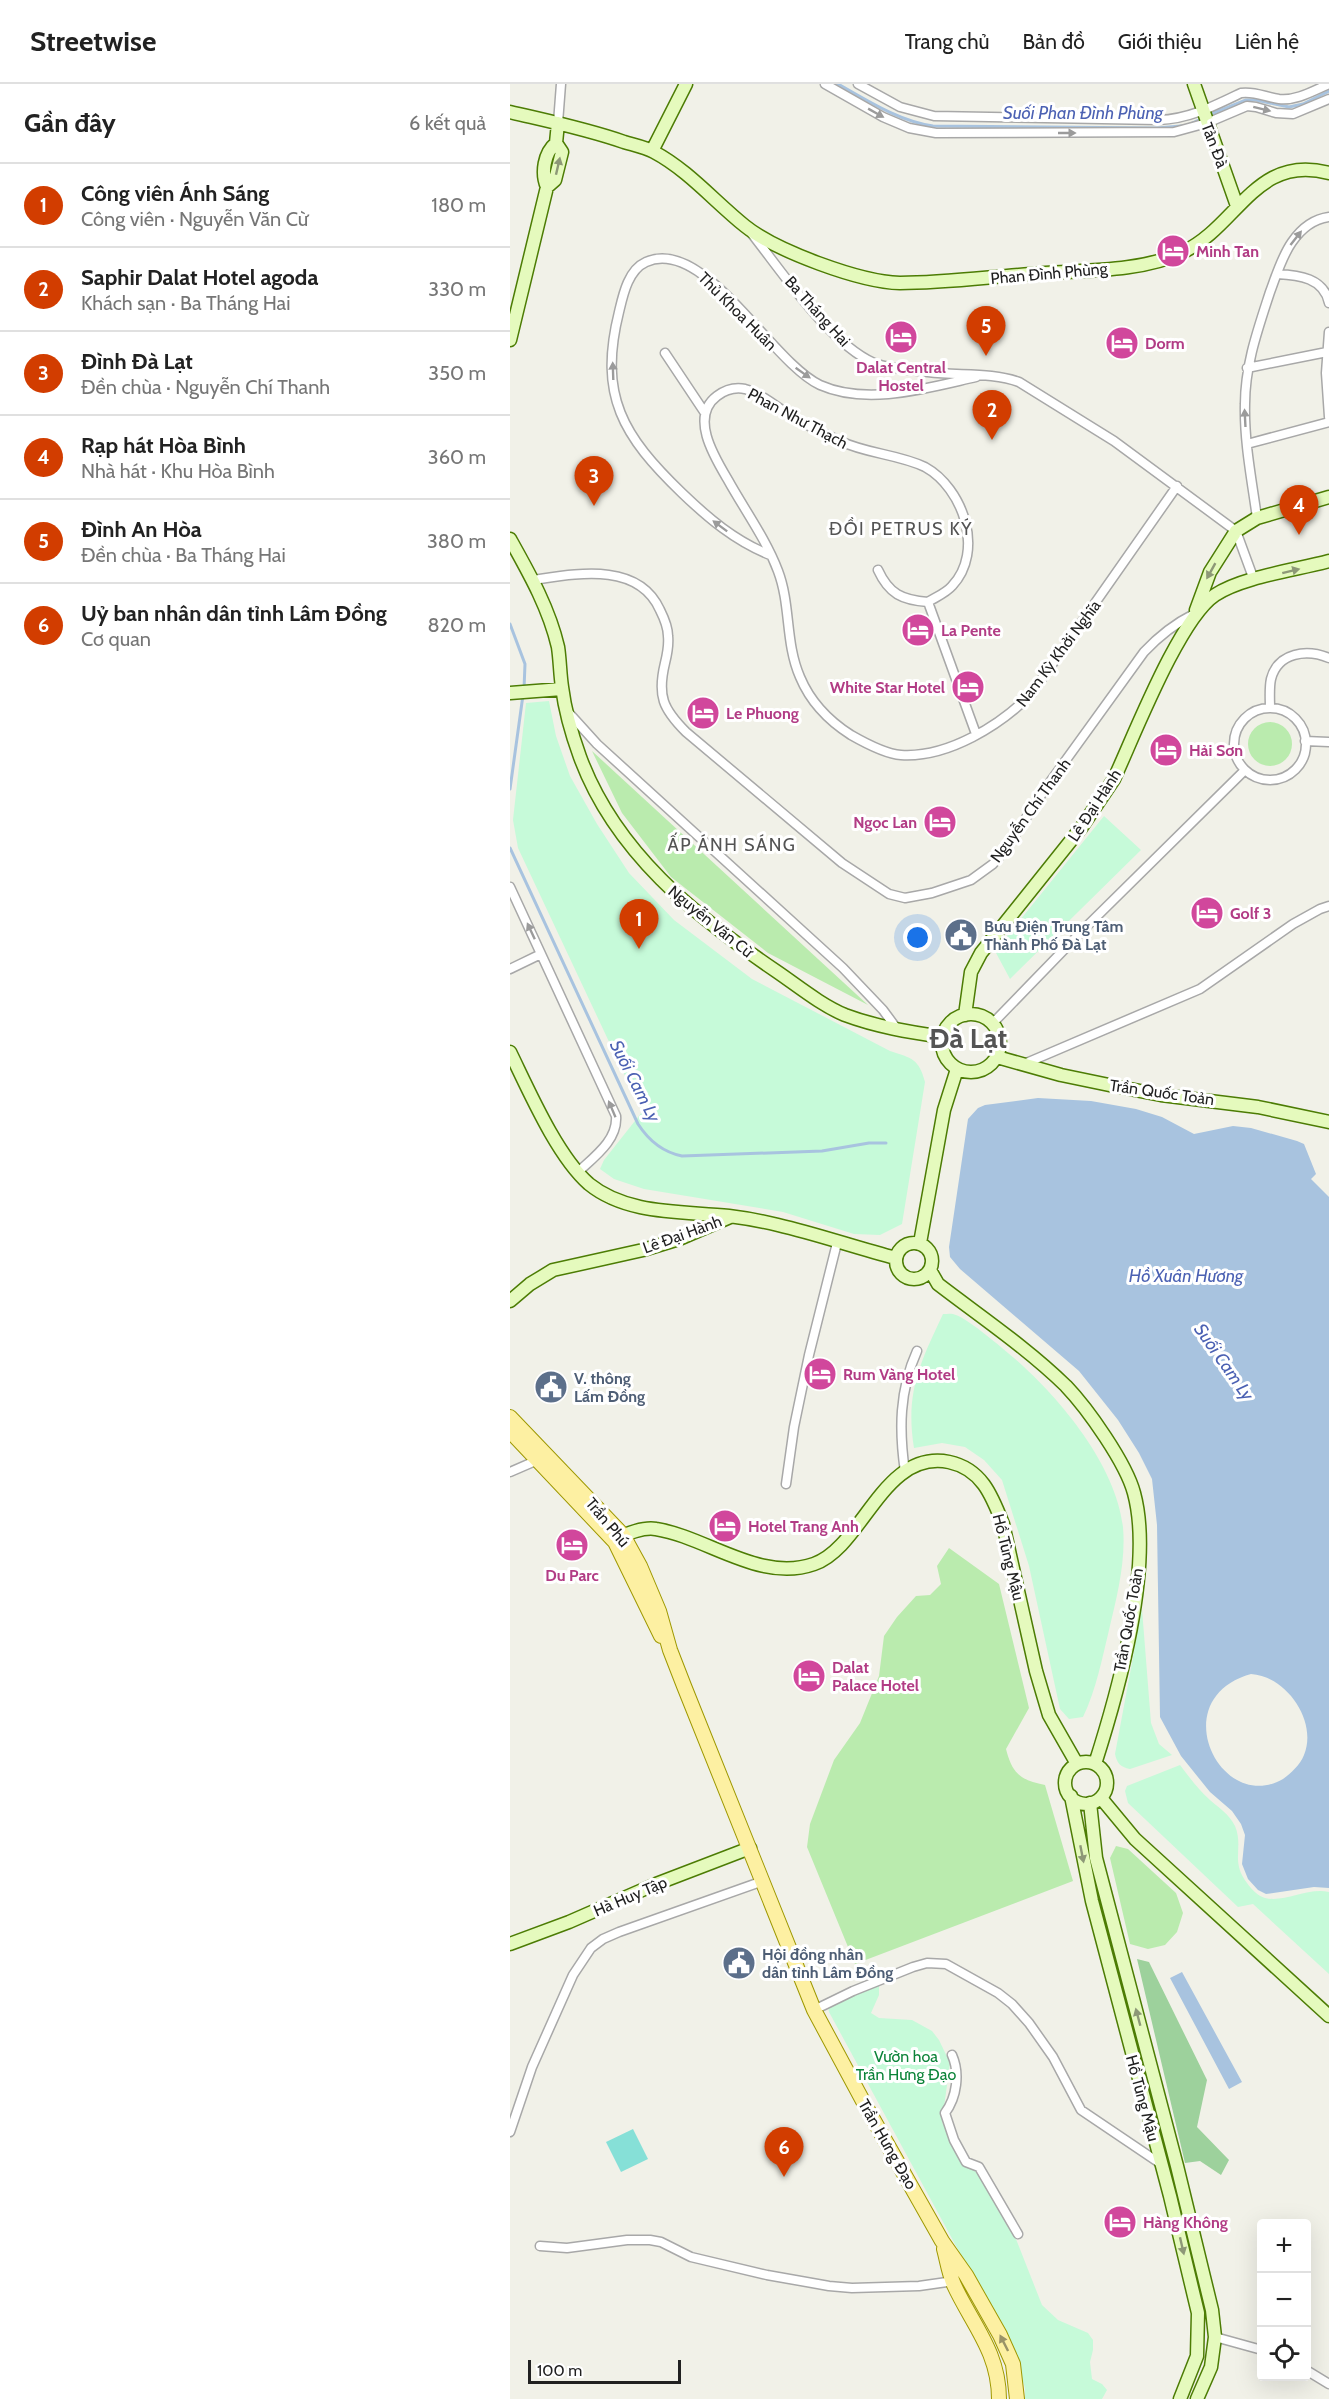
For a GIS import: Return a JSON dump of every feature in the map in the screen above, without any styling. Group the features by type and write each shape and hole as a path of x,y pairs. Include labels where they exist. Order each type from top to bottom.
{"main road":[{"path":"652,151 686,84"},
{"name":"Tản Đà","path":"1194,84 1238,206"},
{"name":"Ba Tháng Hai","path":"510,112 604,135 652,151 676,166 748,229"},
{"path":"510,340 547,187 555,180 562,152 556,143 558,123"},
{"name":"Phan Đình Phùng","path":"748,229 778,245 853,276 898,283 1123,267 1154,262 1185,251 1203,239 1262,183 1282,173 1297,168 1329,173"},
{"path":"1194,614 1210,572 1236,531 1257,518 1329,497"},
{"name":"Nguyễn Văn Cừ","path":"510,539 533,580 550,621 558,648 565,708 581,760 602,802 636,852 677,897 725,936 843,1014 897,1030 943,1037"},
{"name":"Lê Đại Hành","path":"965,1014 971,972 981,953 1049,869 1114,780 1194,614 1216,594 1254,580 1329,561"},
{"path":"510,693 562,689"},
{"path":"965,1014 980,1016 992,1024 1000,1040 997,1057 992,1064 975,1072 957,1069 945,1055 943,1037 951,1022 965,1014"},
{"path":"510,1052 559,1145 578,1172 598,1190 618,1201 674,1212 731,1216"},
{"name":"Trần Quốc Toản","path":"997,1057 1114,1086 1161,1095 1258,1107 1329,1122"},
{"path":"920,1243 944,1110 957,1069"},
{"name":"Lê Đại Hành","path":"510,1301 530,1284 554,1270 643,1250 679,1239 731,1216 779,1225 896,1258"},
{"path":"920,1243 931,1254 930,1270 922,1277 911,1279 901,1274 896,1258 904,1245 920,1243"},
{"name":"Trần Quốc Toản","path":"930,1270 938,1284 1024,1349 1067,1387 1096,1425 1124,1469 1133,1491 1139,1518 1137,1583 1130,1633 1095,1764"},
{"name":"Trần Phú","path":"510,1417 542,1458 619,1539 659,1611 670,1650 750,1848"},
{"name":"Trần Phú","path":"510,1431 542,1458"},
{"name":"Hồ Tùng Mậu","path":"619,1539 653,1528 762,1565 800,1567 815,1563 836,1552 882,1493 905,1472 922,1462 939,1460 959,1464 979,1476 991,1495 1003,1524 1036,1671 1049,1715 1077,1764"},
{"path":"1089,1762 1095,1764 1100,1767 1107,1779 1107,1786 1096,1801 1079,1803 1071,1796 1066,1780 1070,1771 1077,1764 1089,1762"},
{"name":"Hồ Tùng Mậu","path":"1071,1796 1092,1901 1198,2313 1197,2356 1180,2399"},
{"path":"1096,1801 1329,2016"},
{"name":"Hồ Tùng Mậu","path":"1096,1801 1096,1858 1177,2166 1212,2310 1215,2337 1211,2367 1197,2399"},
{"name":"Trần Hưng Đạo","path":"750,1848 814,2010 942,2241 966,2275 1009,2354 1015,2375 1017,2399"},
{"name":"Hà Huy Tập","path":"510,1944 750,1848"},
{"path":"1161,2164 1177,2166"},
{"name":"Trần Hưng Đạo","path":"942,2241 952,2283 993,2358 998,2374 999,2399"}],"street":[{"path":"558,123 561,84"},
{"path":"825,84 883,117 909,128 936,133 1174,132 1205,117 1241,93 1251,92 1277,99 1289,99 1329,84"},
{"path":"858,84 900,107 934,116 1176,120 1205,117 1247,106 1276,113 1293,114 1329,99"},
{"path":"1257,518 1247,444 1245,405 1247,368 1256,333 1277,274 1292,242 1305,227 1316,220 1329,217"},
{"name":"Ba Tháng Hai","path":"748,229 823,321 841,341 861,356 876,364 976,377 1007,378 1019,382 1114,441 1236,531"},
{"name":"Thủ Khoa Huân","path":"770,555 748,546 700,511 642,453 624,426 616,400 613,376 616,322 630,277 644,263 661,258 676,260 698,270 735,303 797,370 819,384 841,391 874,394 905,392 976,377"},
{"path":"1277,274 1296,275 1316,282 1324,290 1329,303"},
{"path":"1247,444 1329,419 1326,394 1329,332"},
{"path":"1247,368 1327,352"},
{"path":"665,353 705,412 705,428 712,453 770,555"},
{"name":"Phan Như Thạch","path":"705,412 711,400 725,390 745,389 797,420 852,447 912,461 942,479 957,498 965,521 969,549 962,572 952,586 928,602"},
{"name":"Nam Kỳ Khởi Nghĩa","path":"770,555 779,573 789,640 800,678 808,694 840,728 860,740 898,755 929,752 976,734 1000,721 1032,693 1177,486"},
{"path":"1236,531 1254,580"},
{"path":"878,570 884,584 891,591 915,601 928,602 976,734"},
{"name":"Nguyễn Chí Thanh","path":"533,580 603,574 629,580 644,589 657,603 668,636 660,683 668,713 686,732 842,863 889,894 904,898 952,888 971,880 993,864 1144,652 1160,635 1194,614"},
{"path":"1270,708 1270,681 1275,668 1291,655 1304,652 1329,658"},
{"path":"565,708 597,744 843,968 883,1010 897,1030"},
{"path":"1270,708 1282,710 1293,716 1300,725 1305,741 1302,759 1287,776 1277,779 1265,780 1245,770 1235,752 1236,731 1250,714 1270,708"},
{"path":"1305,741 1329,742"},
{"path":"992,1024 1086,927 1245,770"},
{"path":"510,887 616,1116 615,1130 610,1140 578,1172"},
{"path":"1024,1064 1200,988 1293,924 1329,906"},
{"path":"510,969 541,954"},
{"path":"786,1484 794,1427 809,1355 837,1243"},
{"path":"905,1472 900,1427 903,1388 917,1352"},
{"path":"510,1472 542,1458"},
{"path":"510,2132 532,2067 573,1975 591,1948 603,1939 619,1932 763,1881"},
{"path":"814,2010 912,1967 946,1964 998,1993 1012,2004 1029,2023 1053,2057 1081,2110 1161,2164"},
{"path":"952,2055 956,2065 953,2103 945,2113 954,2140 966,2162 979,2167 1018,2234"},
{"path":"540,2246 567,2248 627,2240 650,2240 661,2242 691,2257 767,2275 852,2288 952,2283 966,2275"},
{"path":"1215,2337 1257,2349"},
{"path":"1311,2373 1329,2384"}],"green space":[{"path":"549,701 556,736 570,776 597,824 629,873 674,920 752,979 890,1051 914,1060 920,1068 925,1082 902,1224 880,1235 854,1234 783,1212 644,1189 614,1179 600,1169 604,1160 642,1112 518,848 513,820 526,703"},
{"path":"1270,722 1285,729 1292,744 1285,759 1270,766 1255,759 1248,744 1255,729"},
{"path":"592,751 868,1005 768,953 671,877 622,813"},
{"path":"1104,816 1141,850 1010,979 995,951"},
{"path":"943,1314 956,1315 978,1328 1032,1374 1083,1434 1098,1457 1118,1504 1124,1540 1120,1579 1098,1674 1083,1717 1069,1719 1060,1709 1029,1566 1002,1480 984,1460 965,1447 942,1443 914,1448 912,1411 916,1379"},
{"path":"949,1548 999,1584 1029,1708 1006,1749 1011,1764 1018,1774 1029,1781 1045,1785 1073,1881 855,1964 807,1847 810,1824 834,1760 860,1723 879,1676 884,1636 916,1596 930,1595 941,1584 937,1566"},
{"path":"1142,1609 1151,1723 1159,1744 1172,1755 1130,1769 1120,1764 1115,1754"},
{"path":"1180,1765 1202,1792 1233,1822 1238,1841 1239,1868 1255,1892 1262,1897 1272,1899 1321,1891 1329,1892 1329,1974 1253,1904 1238,1907 1128,1803 1125,1791 1127,1786"},
{"path":"1116,1846 1128,1849 1176,1893 1183,1913 1177,1932 1165,1945 1148,1949 1130,1944 1110,1858"},
{"path":"1137,1959 1149,1962 1207,2080 1197,2127 1229,2160 1221,2175 1200,2161 1185,2163"},
{"name":"Vườn hoa Trần Hưng Đạo","path":"879,1985 879,1995 871,2013 879,2018 912,2020 932,2031 939,2040 950,2063 942,2122 959,2158 977,2169 1014,2234 1042,2305 1058,2320 1088,2333 1093,2340 1090,2362 1092,2379 1102,2384 1107,2390 1102,2399 1025,2399 1025,2388 1013,2351 829,2012 828,2006"}],"shaded area":[{"path":"633,2129 648,2159 621,2172 606,2142"}],"water":[{"name":"Hồ Xuân Hương","path":"1038,1098 1091,1101 1136,1109 1162,1117 1194,1134 1233,1126 1251,1128 1304,1144 1316,1174 1311,1179 1329,1197 1329,1888 1314,1887 1266,1894 1258,1890 1248,1879 1242,1864 1245,1835 1241,1824 1232,1811 1210,1792 1181,1756 1160,1717 1157,1525 1152,1479 1118,1420 1079,1371 960,1269 950,1257 949,1247 968,1119 978,1108 985,1105","holes":["1251,1674 1276,1683 1296,1702 1307,1728 1307,1742 1302,1759 1292,1771 1283,1779 1260,1786 1239,1781 1222,1768 1211,1749 1206,1728 1210,1706 1225,1687"]},
{"path":"1182,1972 1242,2082 1229,2089 1170,1978"}],"waterway":[{"name":"Suối Phan Đình Phùng","path":"838,84 896,115 933,126 1157,128 1181,126"},
{"name":"Suối Phan Đình Phùng","path":"1209,115 1246,100 1289,107 1303,104 1329,91"},
{"name":"Suối Phan Đình Phùng","path":"1190,124 1203,118"},
{"name":"Suối Cam Ly","path":"510,624 525,664 524,689"},
{"name":"Suối Cam Ly","path":"510,789 523,695"},
{"name":"Suối Cam Ly","path":"510,848 638,1124 657,1145 668,1152 682,1156 822,1151 869,1143 886,1143"}],"place":[{"name":"Minh Tan","path":"1173,251"},
{"name":"Dalat Central Hostel","path":"901,337"},
{"name":"Dorm","path":"1122,343"},
{"name":"Đình An Hòa","path":"986,356"},
{"name":"Saphir Dalat Hotel agoda","path":"992,440"},
{"name":"Đình Đà Lạt","path":"594,506"},
{"name":"Rạp hát Hòa Bình","path":"1299,535"},
{"name":"La Pente","path":"918,630"},
{"name":"White Star Hotel","path":"968,687"},
{"name":"Le Phuong","path":"703,713"},
{"name":"Hải Sơn","path":"1166,750"},
{"name":"Ngọc Lan","path":"940,822"},
{"name":"Golf 3","path":"1207,913"},
{"name":"Bưu Điện Trung Tâm Thành Phố Đà Lạt","path":"961,935"},
{"name":"Công viên Ánh Sáng","path":"639,949"},
{"name":"Rum Vàng Hotel","path":"820,1374"},
{"name":"V. thông Lấm Đồng","path":"551,1387"},
{"name":"Hotel Trang Anh","path":"725,1526"},
{"name":"Du Parc","path":"572,1545"},
{"name":"Dalat Palace Hotel","path":"809,1676"},
{"name":"Hội đồng nhân dân tỉnh Lâm Đồng","path":"739,1963"},
{"name":"Uỷ ban nhân dân tỉnh Lâm Đồng","path":"784,2177"},
{"name":"Hàng Không","path":"1120,2222"}],"district":[{"name":"ĐỒI PETRUS KÝ","path":"901,529"},
{"name":"ẤP ÁNH SÁNG","path":"732,845"},
{"name":"Đà Lạt","path":"968,1038"}]}
